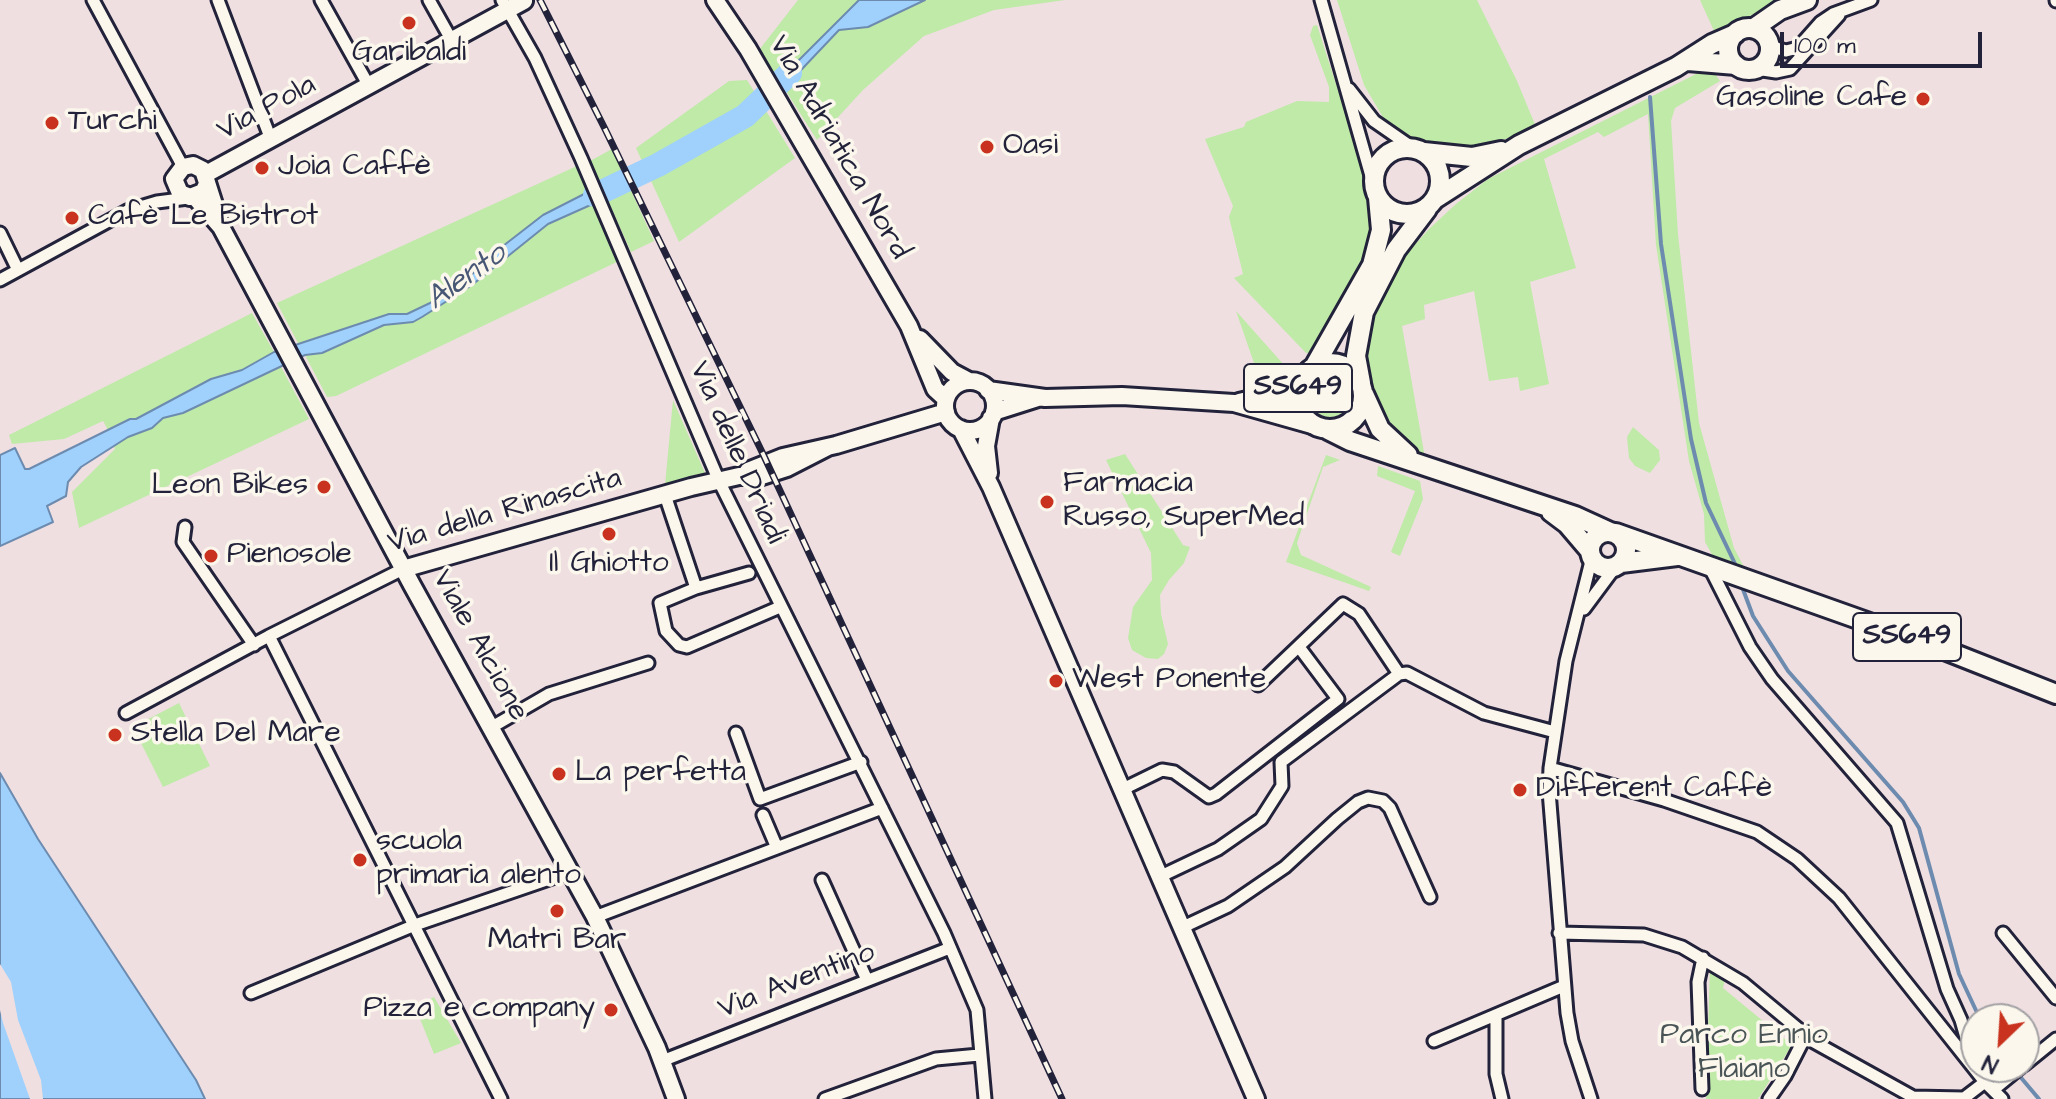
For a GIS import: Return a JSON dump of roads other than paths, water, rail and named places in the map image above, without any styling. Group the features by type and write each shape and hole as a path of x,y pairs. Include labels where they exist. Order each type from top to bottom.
{"main road":[{"path":"1764,38 1806,0"},
{"path":"1376,190 1385,207 1406,215 1431,204 1519,145 1688,61 1712,44 1747,28 1764,38 1769,57 1756,69 1742,69 1736,65 1731,60 1728,46 1735,34"},
{"path":"1688,61 1736,65"},
{"path":"1309,371 1372,265 1381,230 1374,173 1385,156 1393,150 1418,150 1472,157 1519,145"},
{"path":"1362,388 1356,356 1364,312 1396,250 1439,189 1438,168 1418,150"},
{"name":"SS649","path":"1424,466 1380,429 1355,373 1336,363 1309,371 1296,396 1304,417 1350,441 1424,466 1539,503 1937,647 2056,694"},
{"name":"SS649","path":"1320,428 1350,424 1358,415 1362,388"},
{"name":"SS649","path":"1539,503 1567,524 1599,565 1680,555"},
{"path":"1591,554 1594,539 1613,532 1626,547 1618,565"}],"street":[{"path":"93,0 183,167"},
{"path":"218,0 270,137"},
{"path":"321,0 369,86"},
{"path":"429,0 452,41"},
{"name":"Via Adriatica Nord","path":"715,0 748,49 909,326 935,389 946,405"},
{"path":"1321,0 1376,190"},
{"path":"1764,38 1786,51 1798,48 1821,22 1845,8 1871,0"},
{"name":"Via Pola","path":"206,179 270,137 452,41 506,5 524,1"},
{"name":"Via delle Driadi","path":"506,5 535,58 581,158 719,481 861,762 950,948 977,1010 985,1099"},
{"path":"1756,69 1776,72 1795,65 1845,8"},
{"path":"1344,82 1374,121 1418,150"},
{"path":"0,280 127,211 157,202 192,197 203,192 206,179 193,165 183,167 176,174 174,185 180,193 192,197"},
{"name":"Viale Alcione","path":"206,179 221,227 403,569 595,917 662,1061 676,1099"},
{"name":"Viale Alcione","path":"192,197 221,227"},
{"path":"0,233 18,270"},
{"name":"Via Adriatica Nord","path":"909,326 934,356 952,372 969,381"},
{"name":"SS649","path":"1234,403 1274,395 1309,371"},
{"path":"991,487 986,455 994,404 988,390 980,383 969,381 955,386 946,405 951,422 961,429 991,487 1256,1099"},
{"name":"SS649","path":"988,390 1040,397 1122,396 1234,403 1320,428"},
{"name":"SS649","path":"992,415 1040,397"},
{"name":"Via della Rinascita","path":"126,713 403,569 739,476 783,457 828,447 946,405"},
{"path":"961,429 978,429 992,415"},
{"path":"665,495 696,588"},
{"path":"185,527 183,542 253,645"},
{"path":"1591,554 1579,616 1566,661 1549,791 1564,986 1572,1041 1591,1099"},
{"path":"1579,616 1618,565"},
{"path":"1717,568 1750,647 1772,679 1897,823 1947,989 1960,1018"},
{"path":"749,573 696,588 660,603 666,631 679,645 687,647 780,607"},
{"path":"1258,685 1343,604 1359,614 1399,674"},
{"path":"269,636 501,1099"},
{"path":"1121,790 1162,770 1174,772 1209,797 1338,699 1299,647"},
{"path":"492,727 549,694 648,663"},
{"path":"1159,877 1218,849 1261,819 1282,786 1281,762 1399,674 1407,673 1484,713 1555,732"},
{"path":"736,733 760,799 861,762"},
{"path":"1550,768 1664,800 1757,832 1797,859 1839,898 1960,1048"},
{"path":"1181,928 1228,906 1273,875 1337,819 1368,798 1383,801 1390,808 1430,897"},
{"path":"595,917 882,808"},
{"path":"763,815 777,848"},
{"path":"251,993 415,925 555,877 569,868"},
{"path":"822,880 867,980"},
{"path":"1559,933 1644,935 1682,947 1743,983 1806,1035 1913,1097 1964,1098 1995,1083"},
{"path":"2003,933 2056,998"},
{"name":"Via Aventino","path":"662,1061 950,948"},
{"path":"1702,1089 1698,982 1703,958"},
{"path":"1434,1041 1564,986"},
{"path":"1496,1016 1496,1074 1502,1099"},
{"path":"1769,1099 1806,1035"},
{"path":"2040,1052 2056,1039"},
{"path":"825,1099 936,1059 979,1055"},
{"path":"1987,1083 2002,1099"}],"water":[{"path":"859,0 925,0 868,27 839,30 784,88 778,81"},
{"path":"590,191 595,203 548,224 472,285 413,322 384,325 322,353 305,355 183,413 163,418 152,428 128,437 81,467 68,482 66,496 47,506 53,522 0,546 0,455 15,448 25,469 29,469 130,419 136,419 211,379 242,370 274,352 389,314 407,314 469,277 543,215"},
{"path":"0,773 38,839 196,1080 205,1099 0,1099"}],"waterway":[{"name":"Alento","path":"595,195 658,165 745,116 790,73"},
{"path":"1650,97 1661,244 1691,439 1706,503 1737,568"},
{"path":"1741,584 1753,616 1788,671 1903,802 1919,828 1959,974 1973,1003"},
{"path":"2026,1083 2039,1099"}],"railway":[{"path":"540,0 763,454 1062,1099"}],"place":[{"name":"Garibaldi","path":"409,23"},
{"name":"Gasoline Cafe","path":"1923,99"},
{"name":"Turchi","path":"52,123"},
{"name":"Oasi","path":"987,147"},
{"name":"Joia Caffè","path":"262,168"},
{"name":"Cafè Le Bistrot","path":"72,218"},
{"name":"Leon Bikes","path":"324,487"},
{"name":"Farmacia Russo, SuperMed","path":"1047,502"},
{"name":"Il Ghiotto","path":"609,534"},
{"name":"Pienosole","path":"211,556"},
{"name":"West Ponente","path":"1056,681"},
{"name":"Stella Del Mare","path":"115,735"},
{"name":"La perfetta","path":"559,774"},
{"name":"Different Caffè","path":"1520,790"},
{"name":"scuola primaria alento","path":"360,860"},
{"name":"Matri Bar","path":"557,911"},
{"name":"Pizza e company","path":"611,1010"}],"park label":[{"name":"Parco Ennio Flaiano","path":"1744,1054"}]}
